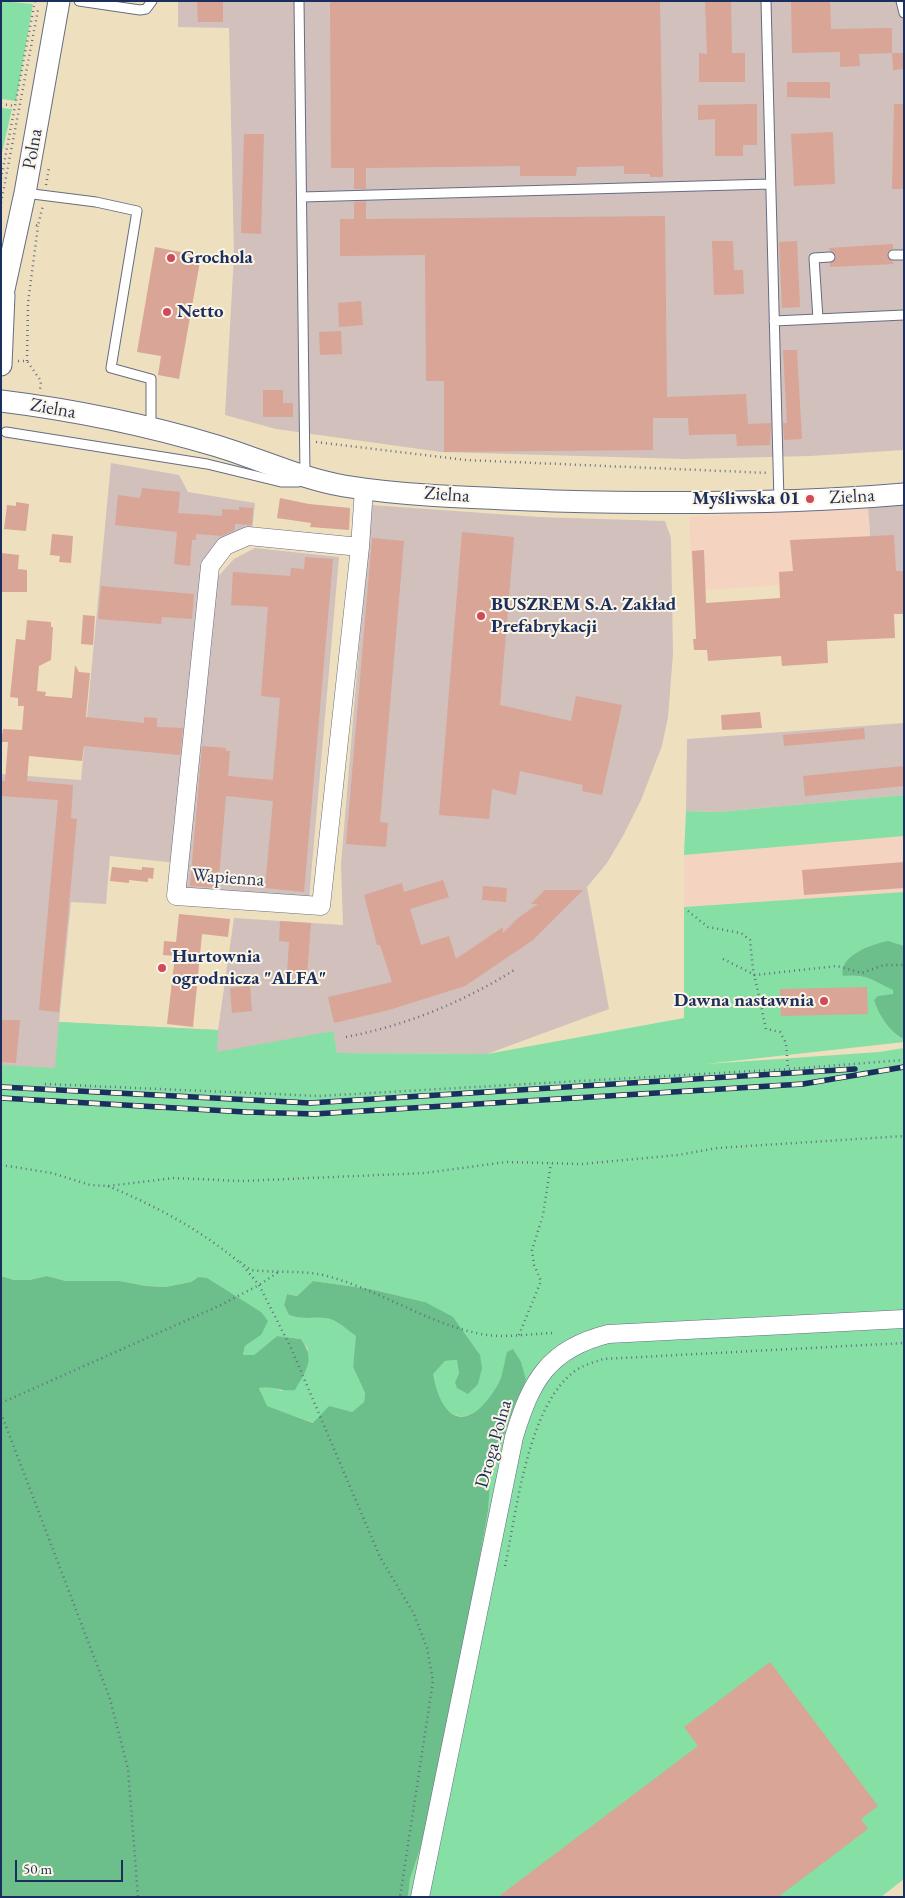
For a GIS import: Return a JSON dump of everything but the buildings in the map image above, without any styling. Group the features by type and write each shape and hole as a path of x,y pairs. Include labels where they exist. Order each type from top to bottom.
{"street":[{"name":"Polna","path":"1,365 6,263 25,193 59,1"},
{"name":"Zielna","path":"1,400 61,409 151,429 219,447 314,478 364,489 531,500 682,504 904,494"},
{"name":"Wapienna","path":"360,547 248,536 225,546 210,566 176,896 321,906 360,547 364,489"},
{"name":"Droga Polna","path":"420,1897 514,1437 527,1402 547,1366 565,1349 588,1339 608,1334 904,1319"}],"lane":[{"path":"79,1 140,10 146,9 152,1"},
{"path":"6,432 207,464 281,482 314,478 305,441 299,1"},
{"path":"766,1 779,501"},
{"path":"901,1 904,13"},
{"path":"302,196 770,184"},
{"path":"25,193 96,202 137,211 111,368 151,379 151,429"},
{"path":"893,255 904,255"},
{"path":"818,319 814,258 830,257"},
{"path":"774,321 904,315"}],"path":[{"path":"1,203 35,1"},
{"path":"1,179 40,1"},
{"path":"1,104 17,107"},
{"path":"26,361 28,303 38,226"},
{"path":"305,441 466,460 778,473"},
{"path":"688,911 708,927 741,933 747,936 751,944 753,969 756,975 766,1029 780,1032 786,1044 788,1069"},
{"path":"723,960 756,975 837,966 862,973 884,965 904,965"},
{"path":"346,1037 382,1030 456,1004 516,969"},
{"path":"45,1084 319,1096 788,1069 904,1060"},
{"path":"1,1165 52,1173 90,1185 108,1186 174,1178 274,1180 424,1173 506,1162 582,1164 678,1155 716,1148 904,1136"},
{"path":"519,1335 541,1281 534,1265 532,1250 543,1215 551,1163"},
{"path":"108,1186 166,1212 210,1239 251,1270 325,1276 372,1293 411,1311 477,1334 519,1335 552,1333"},
{"path":"240,1262 259,1285 291,1348 380,1557 414,1614 427,1648 433,1681 400,1897"},
{"path":"1,1403 259,1285 280,1271"},
{"path":"503,1576 537,1423 552,1396 564,1381 579,1368 603,1359 904,1343"},
{"path":"1,1413 110,1699 122,1740 128,1769 138,1897"}],"shaded area":[{"path":"178,1 904,1 904,450 810,456 684,459 441,452 276,429 225,415 234,255 229,28 178,27"},
{"path":"111,463 179,475 188,492 255,503 252,532 209,552 177,863 110,856 106,904 71,902 59,1022 218,1030 234,918 343,925 341,864 371,505 539,517 665,521 671,538 673,654 668,717 662,746 641,800 623,836 607,863 587,887 609,1009 487,1054 337,1053 332,1031 1,1115 1,774 81,780"},
{"path":"904,504 904,600 875,602 868,506"},
{"path":"868,506 873,579 693,591 689,517"},
{"path":"255,548 339,557 309,899 181,890 215,580 234,559"},
{"path":"904,723 904,795 718,812 686,811 687,739"},
{"path":"904,836 904,892 684,907 684,855"}],"green space":[{"path":"1,1 33,4 16,101 1,99"},
{"path":"1,108 12,109 1,157"},
{"path":"904,795 904,836 684,855 686,811 718,812"},
{"path":"904,892 904,1042 706,1064 879,1052 904,1048 904,1879 881,1897 408,1897 410,1879 421,1846 468,1622 488,1511 491,1473 514,1407 526,1380 500,1382 488,1402 480,1409 463,1416 454,1415 446,1408 437,1395 432,1374 445,1361 458,1360 459,1373 455,1382 478,1384 425,1302 370,1289 313,1281 297,1296 287,1294 284,1305 289,1315 301,1318 333,1320 357,1336 353,1367 365,1393 364,1402 352,1412 341,1410 314,1423 266,1406 259,1387 272,1386 282,1391 308,1349 301,1339 277,1336 254,1355 243,1355 245,1346 261,1335 261,1312 198,1277 191,1282 165,1287 146,1286 120,1281 66,1281 47,1276 29,1280 14,1280 1,1276 1,1065 55,1068 59,1022 218,1030 217,1052 333,1031 337,1053 487,1054 684,1018 684,907"},
{"path":"888,941 904,946 904,1039 885,1022 874,1000 878,996 893,994 893,990 864,977 843,976 843,969 851,957 865,948"},
{"path":"1,1276 14,1280 29,1280 47,1276 66,1281 120,1281 146,1286 165,1287 191,1282 198,1277 207,1278 261,1312 268,1321 261,1335 245,1346 243,1355 254,1355 277,1336 301,1339 306,1346 309,1359 306,1371 295,1390 269,1387 259,1388 267,1406 313,1423 329,1406 352,1412 364,1402 365,1393 353,1367 356,1336 333,1320 301,1318 289,1315 284,1305 287,1294 297,1296 313,1281 370,1289 425,1302 453,1317 480,1355 482,1368 478,1384 468,1394 457,1388 455,1382 459,1373 457,1360 445,1361 433,1374 437,1391 443,1404 450,1412 458,1416 467,1416 477,1411 487,1401 501,1378 507,1352 513,1349 521,1362 526,1380 514,1407 491,1473 488,1511 456,1691 421,1846 410,1879 408,1897 1,1897"}],"railway":[{"path":"1,1098 314,1114 803,1084 904,1067"},
{"path":"1,1087 310,1103 855,1069"}],"place":[{"name":"Grochola","path":"171,258"},
{"name":"Netto","path":"167,312"},
{"name":"Myśliwska 01","path":"810,499"},
{"name":"BUSZREM S.A. Zakład Prefabrykacji","path":"481,616"},
{"name":"Hurtownia ogrodnicza \"ALFA\"","path":"162,968"},
{"name":"Dawna nastawnia","path":"824,1001"}]}
